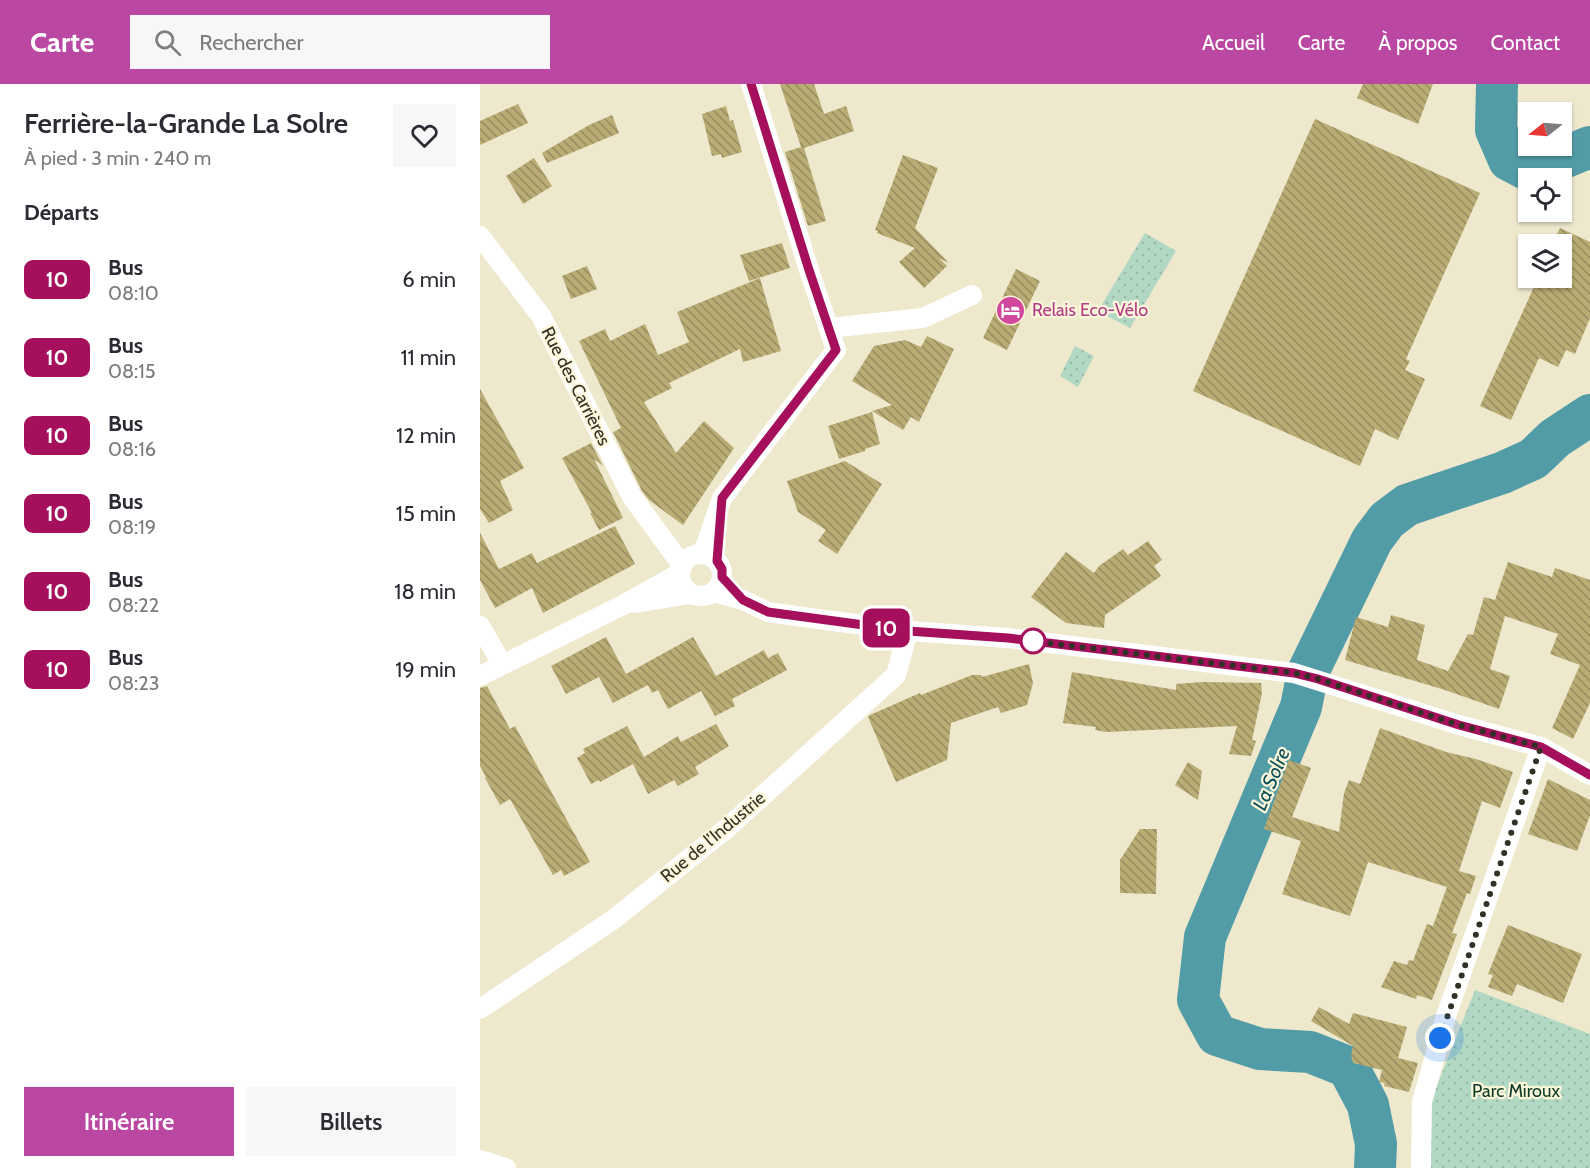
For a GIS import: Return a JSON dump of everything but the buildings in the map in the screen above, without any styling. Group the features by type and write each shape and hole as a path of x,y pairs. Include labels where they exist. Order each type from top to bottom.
{"street":[{"path":"623,605 690,594 698,597 707,596 702,568 722,498 836,350 751,84"},
{"name":"Rue des Carrières","path":"480,236 541,316 632,496 662,541 702,568"},
{"path":"829,328 923,318 972,294"},
{"path":"702,568 743,600 768,612 908,631 1008,638 1294,673 1459,725 1541,747 1590,775"},
{"path":"480,676 702,568"},
{"path":"480,626 502,664"},
{"name":"Rue de l'Industrie","path":"480,1009 614,919 726,829 896,675 908,631"},
{"path":"1421,1168 1422,1102 1446,1016 1541,747"},
{"path":"480,1160 507,1168"}],"green space":[{"path":"1145,233 1176,251 1130,328 1098,311"},
{"path":"1075,346 1094,356 1078,387 1060,376"},
{"name":"Parc Miroux","path":"1475,990 1590,1034 1590,1168 1429,1168 1430,1103"}],"waterway":[{"name":"La Solre","path":"1497,84 1496,130 1509,160 1528,170 1590,147"},
{"name":"La Solre","path":"1375,1168 1376,1144 1368,1105 1348,1067 1310,1052 1260,1049 1217,1035 1198,1000 1205,937 1301,707 1308,672 1372,540 1387,520 1407,505 1502,473 1533,459 1555,438 1590,415"}],"bus line":[{"name":"10","path":"751,84 836,350 722,498 717,561 722,569 722,577 743,600 768,612 908,631 1008,638 1283,670 1318,679 1459,725 1541,747 1590,775"}],"place":[{"name":"Relais Eco-Vélo","path":"1011,310"}],"route":[{"path":"1033,641 1031,641 1283,670 1318,679 1459,725 1541,747 1440,1038"}]}
